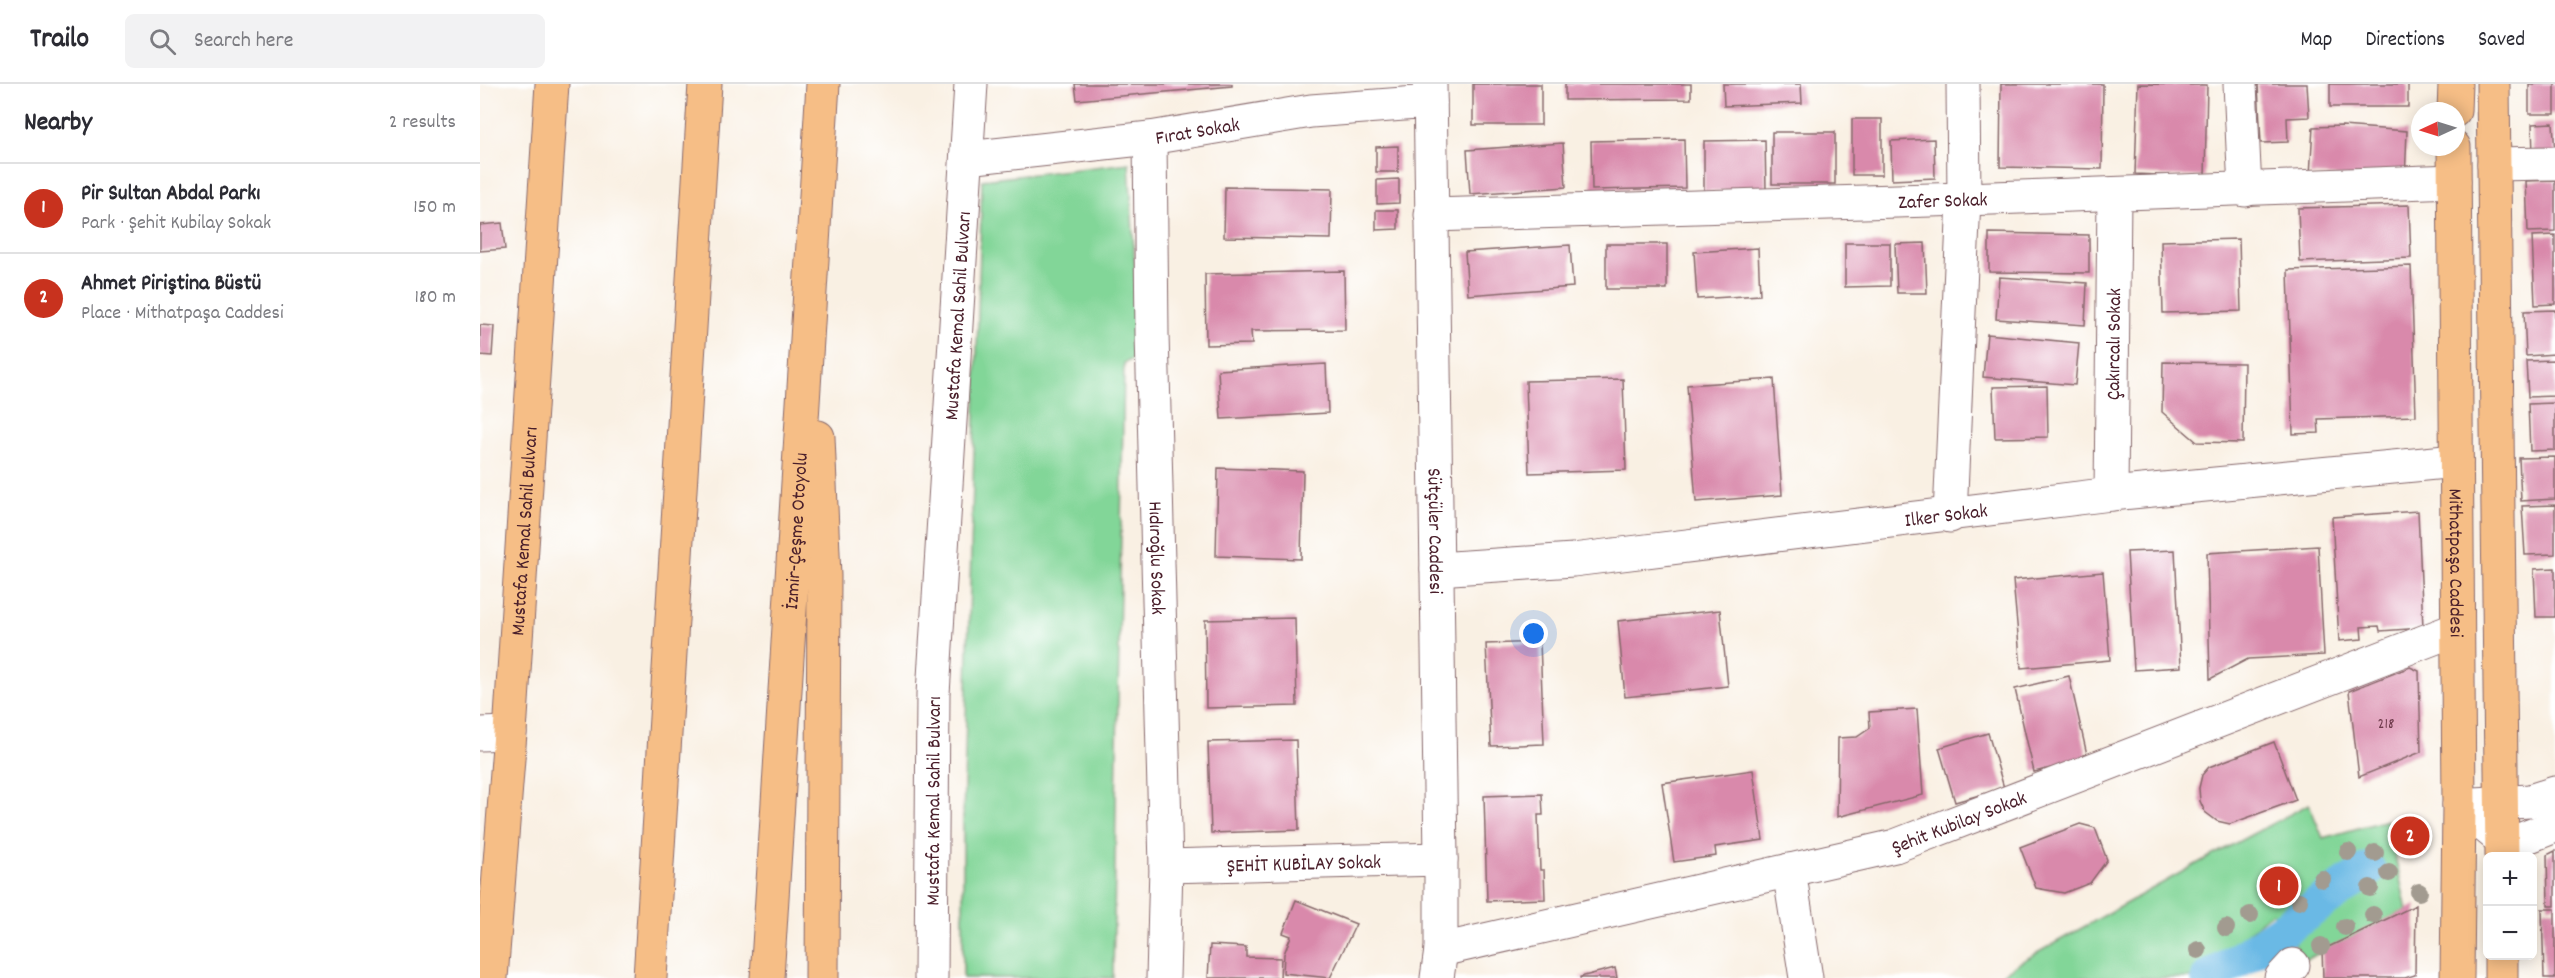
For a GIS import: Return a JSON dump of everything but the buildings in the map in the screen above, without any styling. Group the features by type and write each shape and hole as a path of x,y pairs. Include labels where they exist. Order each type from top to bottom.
{"main road":[{"name":"Mustafa Kemal Sahil Bulvarı","path":"491,978 495,734 552,84"},
{"path":"650,978 705,84"},
{"name":"İzmir-Çeşme Otoyolu","path":"767,978 810,262 823,84"},
{"path":"2454,102 2455,84"},
{"path":"2493,84 2502,848"},
{"name":"Mithatpaşa Caddesi","path":"2454,156 2459,805 2457,978"},
{"path":"810,262 824,576 822,978"},
{"path":"2501,960 2501,978"}],"street":[{"name":"Mustafa Kemal Sahil Bulvarı","path":"931,978 933,694 971,84"},
{"path":"1950,516 1964,199 1963,84"},
{"path":"2240,84 2245,190"},
{"name":"Fırat Sokak","path":"967,158 1150,138 1430,93"},
{"name":"Sütçüler Caddesi","path":"1430,93 1441,859 1439,964"},
{"name":"Hıdıroğlu Sokak","path":"1150,138 1152,334 1166,866 1163,978"},
{"path":"2494,164 2555,163"},
{"name":"Zafer Sokak","path":"1431,215 2245,190 2454,181"},
{"name":"Çakırcalı Sokak","path":"2111,494 2114,194"},
{"name":"Ilker Sokak","path":"1437,569 1573,560 1950,516 2111,494 2456,461"},
{"name":"Şehit Kubilay Sokak","path":"1439,964 1789,870 1895,846 2457,629"},
{"path":"2459,805 2530,801 2555,793"},
{"path":"2459,805 2502,848 2555,826"},
{"name":"ŞEHİT KUBİLAY Sokak","path":"1166,866 1441,859"},
{"path":"1789,870 1806,978"}],"green space":[{"path":"1129,163 1140,356 1124,363 1113,978 963,978 963,819 982,180"},
{"path":"2309,804 2323,838 2387,820 2407,910 2305,960 2272,912 2195,978 1997,978 2021,962 2200,862"}],"waterway":[{"path":"2209,978 2248,954 2368,870"}],"place":[{"name":"Ahmet Piriştina Büstü","path":"2410,836"},
{"name":"Pir Sultan Abdal Parkı","path":"2279,886"}]}
